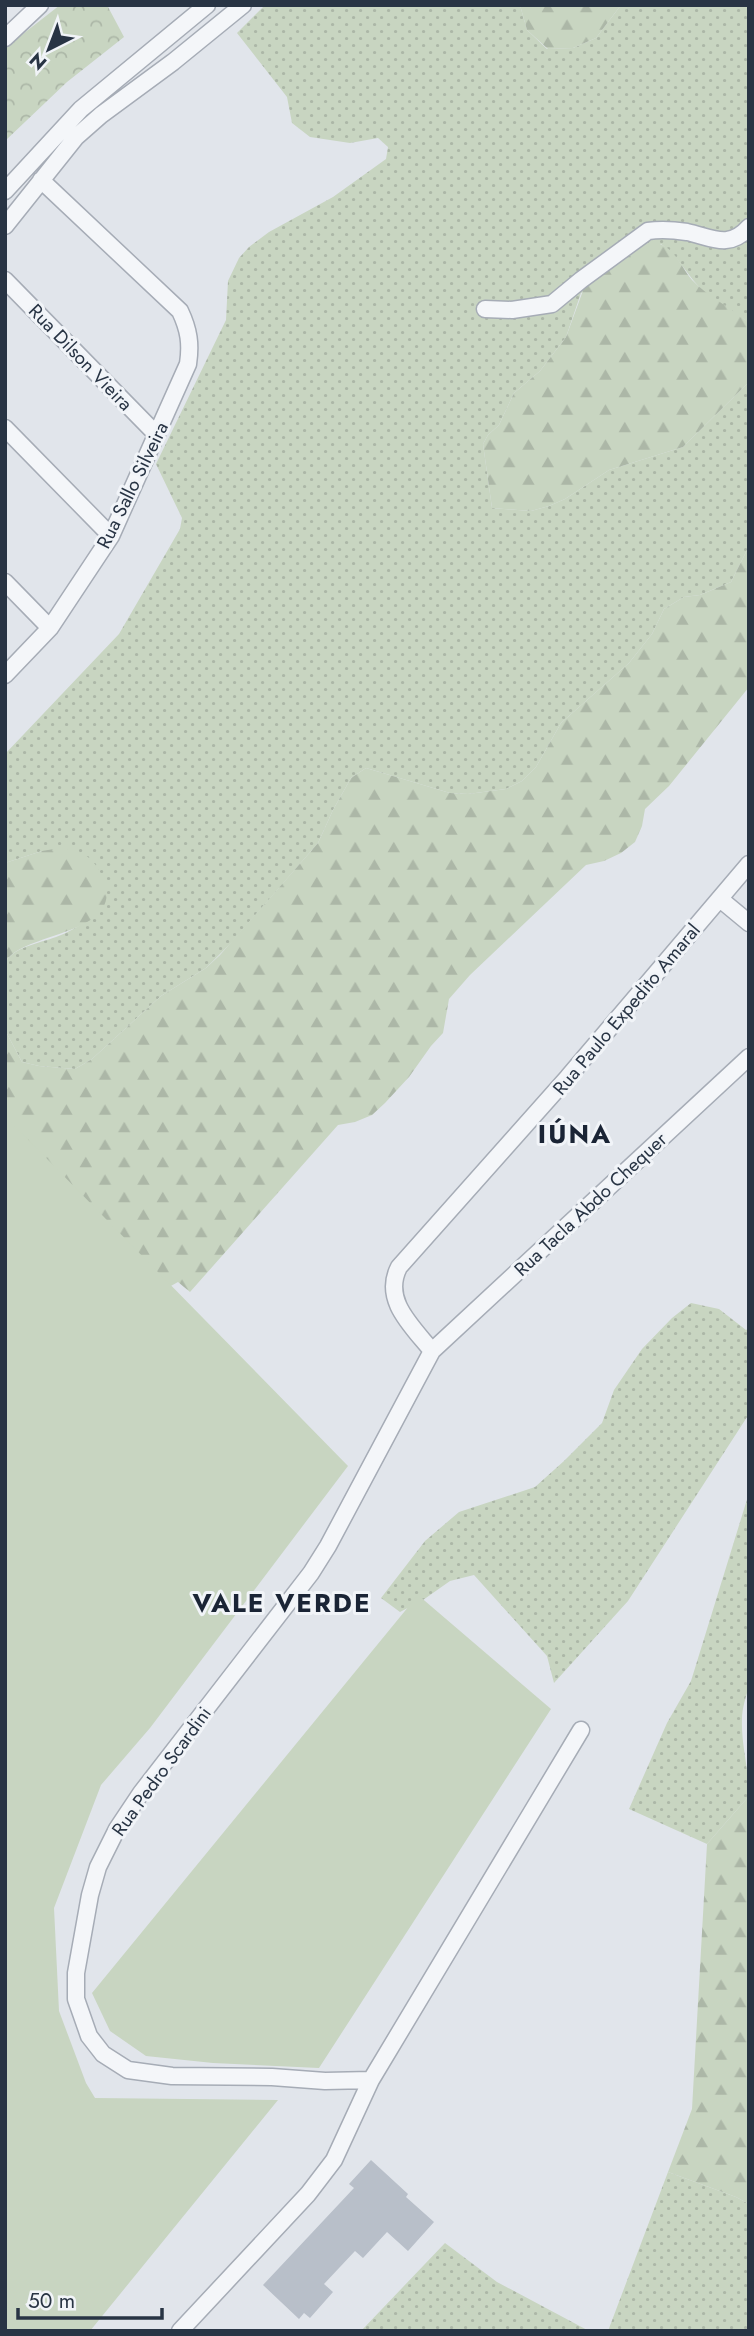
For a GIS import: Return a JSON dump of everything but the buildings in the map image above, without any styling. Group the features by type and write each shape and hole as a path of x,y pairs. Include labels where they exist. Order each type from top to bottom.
{"street":[{"path":"5,38 40,5"},
{"path":"5,191 80,109 207,5"},
{"path":"5,226 76,137 243,5"},
{"name":"Rua Sallo Silveira","path":"5,675 50,628 111,536 188,364 190,350 190,334 180,311 41,180"},
{"path":"485,309 512,310 552,304 648,231 660,229 689,232 707,240 724,241 743,233 749,227"},
{"name":"Rua Dilson Vieira","path":"5,280 157,435"},
{"path":"5,428 111,536"},
{"path":"5,582 50,628"},
{"name":"Rua Paulo Expedito Amaral","path":"432,1351 399,1309 393,1292 393,1279 399,1267 559,1088 749,864"},
{"path":"720,898 749,923"},
{"name":"Rua Tacla Abdo Chequer","path":"432,1351 749,1058"},
{"name":"Rua Pedro Scardini","path":"371,2080 172,2076 128,2070 103,2053 89,2036 76,1999 76,1973 96,1876 117,1829 141,1793 323,1555 432,1351"},
{"path":"180,2331 308,2194 334,2160 371,2080 581,1730"}],"green space":[{"path":"60,5 107,5 124,37 67,82 5,141 5,48"},
{"path":"265,5 520,5 527,30 547,49 573,48 596,38 621,5 749,5 749,323 712,298 661,244 581,293 566,337 540,371 514,393 499,425 483,444 492,508 531,511 565,499 609,470 683,447 749,382 749,546 731,582 700,595 684,597 664,609 652,634 629,663 561,723 536,767 522,781 506,789 468,794 450,793 366,768 351,778 318,843 206,968 161,996 92,1059 75,1069 39,1066 22,1062 5,1030 5,963 20,949 72,930 87,921 42,851 5,863 5,754 119,634 180,529 182,518 156,464 226,320 228,281 239,258 269,232 333,197 386,159 388,147 378,138 350,143 310,137 292,123 287,97 237,33"},
{"path":"520,5 621,5 596,38 573,48 548,49 527,30"},
{"path":"654,243 666,247 692,280 749,323 749,382 683,447 609,470 565,499 549,506 531,511 492,508 483,444 488,435 499,425 514,393 540,371 566,337 588,277 608,261"},
{"path":"749,546 749,687 669,786 645,809 635,842 604,861 586,865 470,975 449,999 443,1033 409,1077 372,1115 338,1125 190,1292 178,1282 144,1301 5,1350 5,1030 22,1062 75,1069 92,1059 161,996 206,968 220,955 318,843 351,778 366,768 450,793 468,794 506,789 522,781 536,767 561,723 629,663 652,634 664,609 684,597 700,595 731,582"},
{"path":"60,848 81,853 90,858 97,867 106,890 103,907 91,919 74,929 15,952 5,963 5,863"},
{"path":"5,1116 348,1466 150,1728 101,1785 54,1908 59,2011 86,2083 95,2098 278,2100 90,2331 5,2331"},
{"path":"691,1303 719,1309 746,1330 749,1328 749,1414 628,1601 554,1683 547,1656 474,1575 450,1581 400,1612 381,1598 425,1541 459,1512 535,1487 564,1461 602,1423 614,1390 642,1349"},
{"path":"749,1493 749,1686 742,1719 749,1796 707,1844 629,1809 667,1723 691,1681"},
{"path":"418,1595 551,1709 319,2068 213,2063 146,2056 110,2031 92,1993"},
{"path":"749,1796 749,2204 668,2172 692,2109 707,1844"},
{"path":"668,2172 749,2204 749,2331 608,2331"},
{"path":"445,2243 497,2282 589,2331 361,2331"}],"district":[{"name":"IÚNA","path":"575,1134"},
{"name":"VALE VERDE","path":"282,1603"}]}
